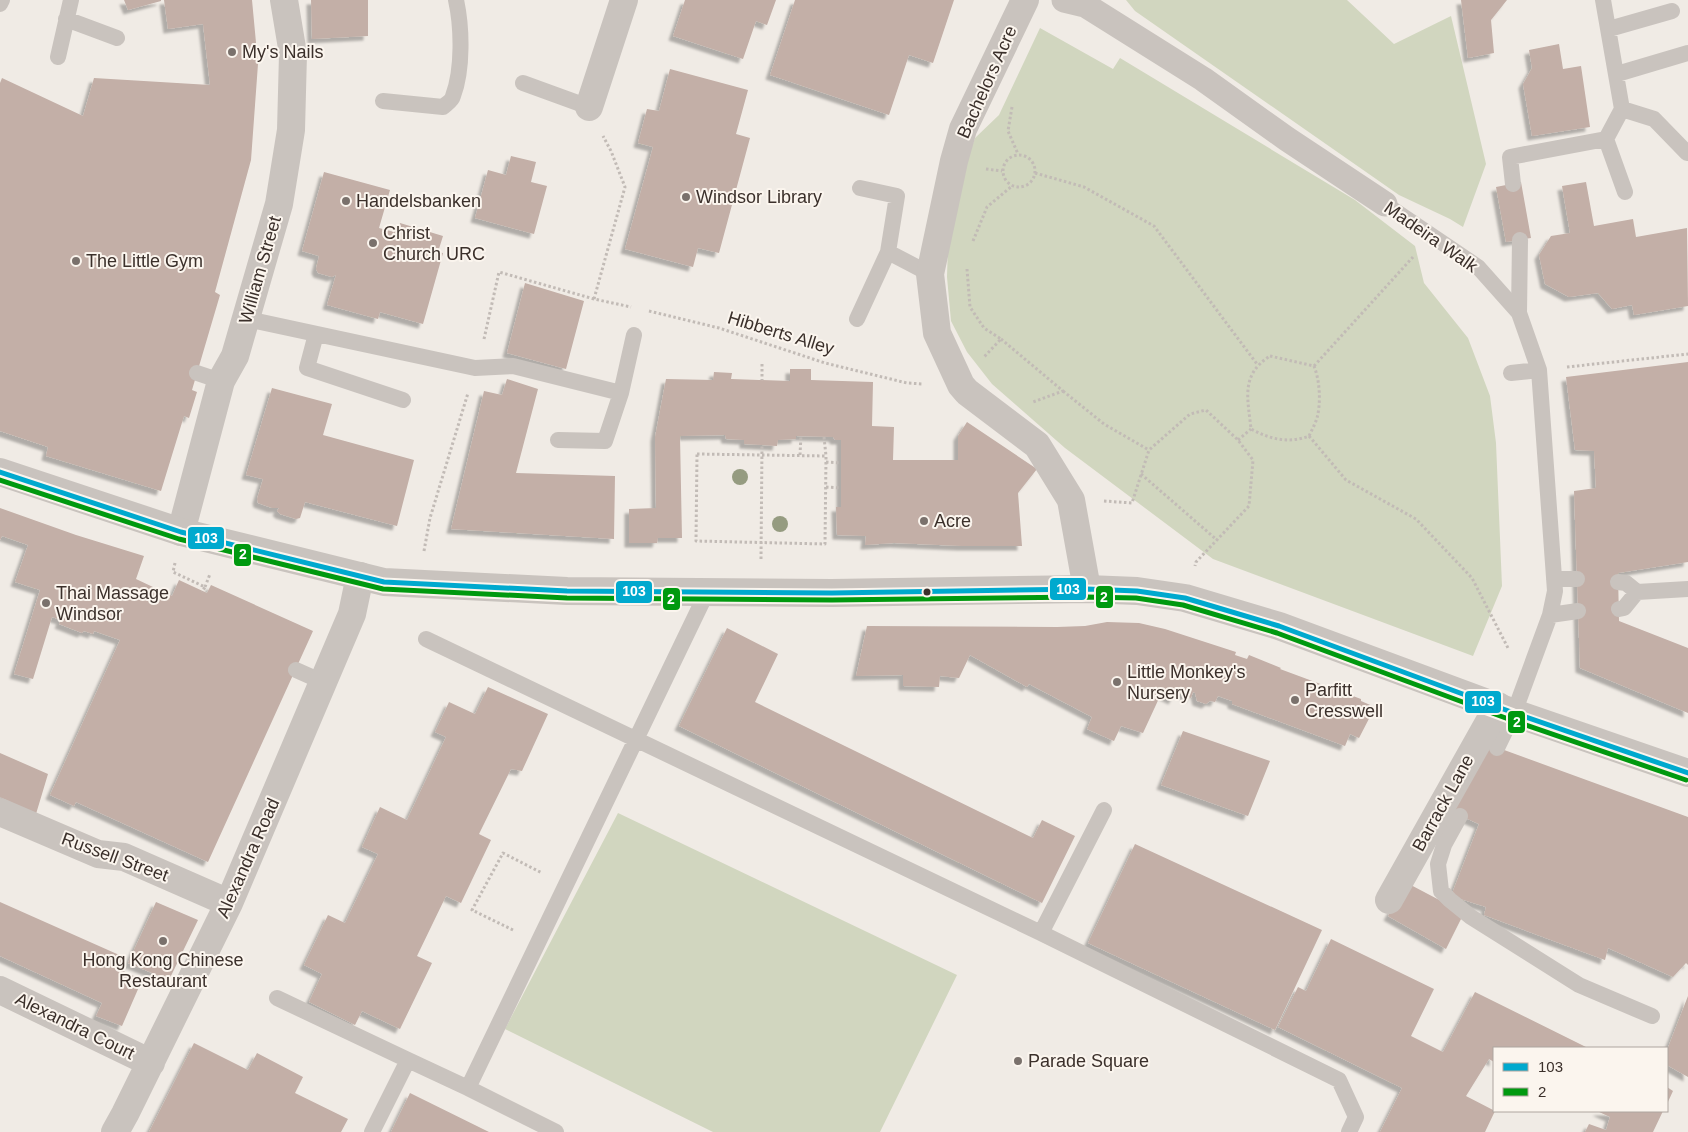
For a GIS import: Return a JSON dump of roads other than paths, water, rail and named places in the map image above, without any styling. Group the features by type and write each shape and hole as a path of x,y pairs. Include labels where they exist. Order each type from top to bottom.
{"street":[{"name":"William Street","path":"181,532 209,377 234,356 247,319 279,204 291,130 293,54 284,0"},
{"path":"589,107 624,0"},
{"name":"Bachelors Acre","path":"1026,0 963,129 954,161 930,274 937,333 961,384 967,392 1036,445 1071,500 1087,589"},
{"name":"Madeira Walk","path":"1064,0 1085,6 1203,80 1385,204"},
{"path":"0,472 181,532 384,582 567,592 1087,589 1137,592 1185,598 1279,626 1688,773"},
{"name":"Alexandra Road","path":"120,1123 230,903 352,614 360,576"},
{"name":"Barrack Lane","path":"1388,900 1506,709"},
{"name":"Russell Street","path":"0,812 98,854 124,857 230,903"},
{"name":"Alexandra Court","path":"0,990 151,1063"}],"lane":[{"path":"0,4 2,0"},
{"path":"58,57 70,0"},
{"path":"383,101 443,107 453,98 460,68 456,0"},
{"path":"1603,0 1622,109 1606,139 1626,192"},
{"path":"1608,29 1672,11"},
{"path":"66,19 116,38"},
{"path":"1617,74 1688,53"},
{"path":"523,83 589,107"},
{"path":"1622,109 1654,119 1687,153"},
{"path":"1513,184 1510,157 1606,139"},
{"path":"857,320 888,252 897,196 860,188"},
{"name":"Madeira Walk","path":"1385,204 1478,267 1519,313 1540,370 1555,591 1550,614 1525,681 1506,709 1497,748"},
{"path":"1519,313 1520,240"},
{"path":"888,252 930,274"},
{"path":"247,319 475,368 513,366 621,393"},
{"path":"316,334 307,368 403,400"},
{"path":"558,440 605,441 621,393 634,335"},
{"path":"1511,373 1540,370"},
{"path":"1554,580 1577,579"},
{"path":"1618,582 1626,583 1637,592 1688,589"},
{"path":"468,1088 708,592"},
{"path":"1619,609 1624,608 1637,592"},
{"path":"1550,614 1578,611"},
{"path":"426,639 1041,933 1339,1080 1356,1117 1349,1132"},
{"path":"296,670 323,682"},
{"path":"1041,933 1104,810"},
{"path":"1460,816 1444,845 1438,864 1441,890 1450,900 1484,926 1579,985 1652,1016"},
{"path":"277,998 468,1088 556,1132"},
{"path":"372,1132 408,1060"}],"place":[{"name":"My's Nails","path":"232,52"},
{"name":"Windsor Library","path":"686,197"},
{"name":"Handelsbanken","path":"346,201"},
{"name":"Christ Church URC","path":"373,243"},
{"name":"The Little Gym","path":"76,261"},
{"name":"Acre","path":"924,521"},
{"name":"Thai Massage Windsor","path":"46,603"},
{"name":"Little Monkey's Nursery","path":"1117,682"},
{"name":"Parfitt Cresswell","path":"1295,700"},
{"name":"Hong Kong Chinese Restaurant","path":"163,941"},
{"name":"Parade Square","path":"1018,1061"}]}
